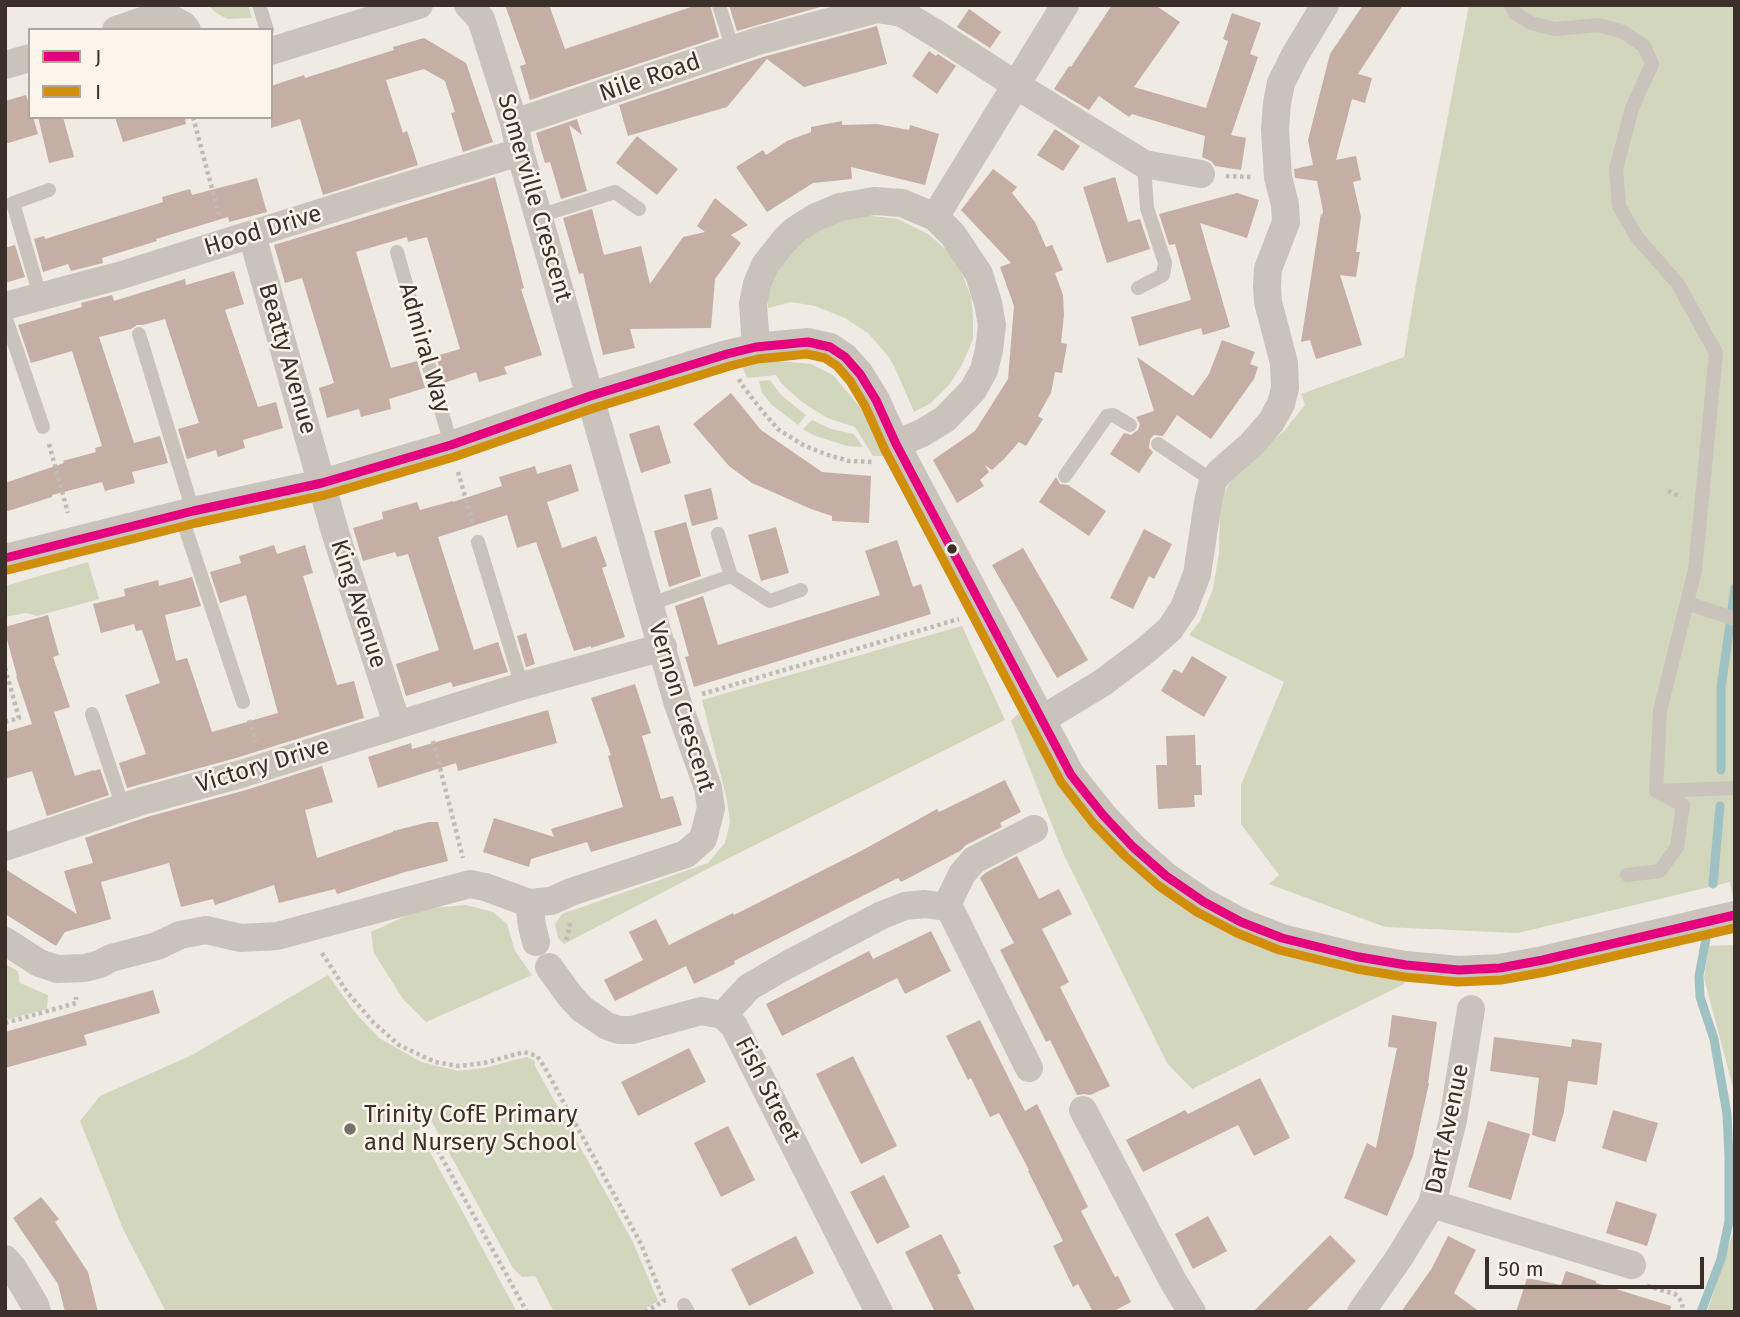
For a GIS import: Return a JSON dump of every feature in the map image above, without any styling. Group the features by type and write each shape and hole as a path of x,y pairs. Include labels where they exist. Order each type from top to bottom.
{"street":[{"path":"273,43 419,5"},
{"name":"Somerville Crescent","path":"469,5 481,19 590,396"},
{"path":"935,217 1065,5"},
{"path":"1041,720 1102,683 1170,629 1184,608 1197,574 1213,481 1252,444 1271,422 1281,404 1285,388 1284,363 1268,302 1267,286 1268,269 1286,222 1278,177 1275,130 1281,83 1325,5"},
{"name":"Nile Road","path":"513,123 758,41 877,9 901,13 1144,164 1201,174"},
{"path":"122,28 151,18 170,19 185,28"},
{"path":"5,65 28,59"},
{"name":"Hood Drive","path":"5,306 122,275 520,152"},
{"path":"756,347 753,304 757,284 765,265 795,230 840,207 874,201 902,203 935,217 953,235 979,274 992,325 989,350 984,370 973,390 945,419 889,453"},
{"name":"Beatty Avenue","path":"239,239 322,483"},
{"name":"Admiral Way","path":"5,558 322,483 451,445 590,396 727,354 756,347 808,342 830,347 845,357 860,374 876,400 889,453 1071,775 1102,815 1133,848 1166,876 1204,902 1241,922 1282,938 1359,957 1459,970 1500,968 1543,960 1733,915"},
{"name":"Vernon Crescent","path":"529,903 551,901 686,854 703,839 711,808 709,788 677,701 590,396"},
{"name":"King Avenue","path":"322,483 335,532 397,724"},
{"name":"Victory Drive","path":"5,847 123,807 265,767 522,686 663,647"},
{"path":"946,907 962,874 974,860 1034,829"},
{"path":"5,942 39,962 57,969 74,969 93,966 111,958 157,946 180,935 206,930 241,938 277,936 470,884 529,903 536,942"},
{"path":"723,1015 749,987 881,915 905,906 925,904 946,907 952,913 1029,1069"},
{"name":"Fish Street","path":"549,967 569,996 582,1009 607,1026 619,1030 632,1030 701,1011 723,1015 734,1026 878,1312"},
{"name":"Dart Avenue","path":"1361,1312 1432,1204 1453,1120 1471,1009"},
{"path":"1083,1110 1192,1312"},
{"path":"1432,1204 1632,1265"},
{"path":"5,1259 13,1268 37,1312"}],"lane":[{"path":"259,5 266,28"},
{"path":"719,5 733,50"},
{"path":"1511,5 1515,13 1531,23 1555,29 1599,25 1623,32 1644,46 1652,64 1632,108 1616,169 1619,206 1636,236 1678,284 1716,353 1695,570 1660,711 1656,791"},
{"path":"1138,288 1163,275 1165,263 1147,208 1144,164"},
{"path":"40,296 12,203 49,190"},
{"path":"539,216 615,192 639,209"},
{"name":"Admiral Way","path":"397,252 451,445"},
{"path":"5,316 43,427"},
{"path":"139,334 187,513 243,702"},
{"path":"1065,476 1107,416 1112,415 1130,425"},
{"path":"1158,444 1213,481"},
{"path":"718,534 731,576 770,601 801,590"},
{"path":"478,542 522,686"},
{"path":"650,604 731,576"},
{"path":"1687,603 1735,618"},
{"path":"92,714 123,807"},
{"path":"1656,791 1735,788"},
{"path":"1627,875 1660,871 1677,847 1683,805 1656,791"}],"path":[{"path":"194,119 239,239"},
{"path":"1201,174 1247,178 1278,177"},
{"path":"737,373 742,385 779,430 804,446 849,461 889,453"},
{"path":"43,427 76,541"},
{"path":"451,445 478,542"},
{"path":"677,701 964,617"},
{"path":"5,668 19,718 5,722"},
{"path":"243,702 265,767"},
{"path":"427,717 470,884"},
{"path":"313,926 320,950 347,992 374,1023 399,1045 435,1062 458,1066 484,1063 524,1052 537,1056 641,1244 664,1301 645,1312"},
{"path":"5,1023 76,1003 74,969"},
{"path":"431,1138 527,1312"},
{"path":"1632,1265 1640,1284 1675,1294 1682,1303 1683,1312"}],"green space":[{"path":"208,5 248,5 252,18 228,19"},
{"path":"1469,5 1735,5 1735,909 1730,882 1518,933 1385,927 1269,884 1279,875 1241,824 1241,785 1284,682 1189,635 1200,621 1213,589 1219,553 1220,509 1233,477 1284,431 1305,405 1301,394 1404,357"},
{"path":"863,215 898,219 928,234 951,254 971,297 973,339 962,365 949,385 931,403 914,412 895,368 868,333 845,318 815,306 791,302 768,308 767,299 774,276 785,258 809,235 833,222"},
{"path":"778,361 811,364 833,375 860,407 888,456 873,456 855,427 827,418 802,402 776,375 747,378 742,366"},
{"path":"770,380 781,395 806,415 798,425 772,405 762,393 759,381"},
{"path":"812,420 831,429 854,434 863,447 847,446 813,435 803,429"},
{"path":"88,562 99,599 37,616 26,613 5,617 5,586"},
{"path":"962,626 1005,720 564,944 558,938 555,924 562,914 708,863 725,843 730,822 727,800 702,700"},
{"path":"1019,713 1087,823 1130,864 1186,904 1255,944 1405,976 1404,984 1192,1089 1167,1063 1064,855 1011,721"},
{"path":"466,905 493,912 507,924 515,951 532,975 426,1022 403,999 374,953 371,932 414,912"},
{"path":"1735,945 1735,1095 1704,978 1709,946"},
{"path":"5,964 18,971 20,983 48,995 47,1009 5,1020"},
{"name":"Trinity CofE Primary and Nursery School","path":"328,975 353,1010 379,1038 421,1062 458,1071 484,1068 527,1057 535,1061 535,1066 632,1240 658,1301 640,1312 554,1312 535,1276 522,1277 513,1268 432,1122 418,1130 517,1312 166,1312 123,1229 80,1121 100,1096 192,1055"},
{"path":"1735,1181 1735,1312 1707,1312 1733,1233"}],"building":[{"path":"505,5 549,5 565,49 697,5 710,5 719,37 530,100 520,66 526,64"},
{"path":"729,5 827,5 737,31"},
{"path":"1112,5 1155,5 1180,22 1134,87 1206,108 1228,41 1223,39 1232,13 1261,23 1250,54 1258,57 1231,135 1246,138 1241,170 1215,166 1202,157 1205,136 1132,114 1129,117 1099,96 1089,110 1054,89"},
{"path":"1363,5 1403,5 1358,74 1372,78 1365,103 1352,99 1336,160 1356,156 1361,180 1353,182 1361,217 1356,277 1340,275 1362,345 1316,359 1310,340 1301,342 1323,211 1317,181 1295,178 1294,169 1313,165 1308,140 1330,54"},
{"path":"969,9 1001,32 990,48 957,27"},
{"path":"877,26 887,64 804,87 767,59 727,107 628,136 619,105 763,57"},
{"path":"424,38 466,63 493,142 463,152 445,81 424,69 386,80 403,133 407,131 418,165 323,195 300,119 271,128 273,85 394,50 393,47"},
{"path":"929,51 956,66 937,94 912,76"},
{"path":"26,95 28,119 34,119 38,134 5,144 5,101"},
{"path":"38,119 64,119 74,157 49,163"},
{"path":"116,119 185,119 186,124 123,142"},
{"path":"577,119 582,135 569,125 587,191 561,199 550,162 545,163 536,133"},
{"path":"842,121 842,125 877,124 909,130 910,125 939,134 925,185 851,167 852,179 813,183 767,212 736,167 763,150 766,155 787,141 811,132 811,127"},
{"path":"1055,129 1080,146 1063,171 1037,155"},
{"path":"637,136 678,169 657,195 616,163"},
{"path":"993,169 1017,187 1012,193 1035,222 1046,247 1052,245 1063,270 1055,273 1063,295 1061,343 1067,344 1062,373 1055,372 1051,393 1038,416 1043,419 1026,446 1019,442 992,470 985,465 989,472 980,480 984,486 957,503 933,460 975,431 1008,379 1014,306 1000,267 1011,263 961,210"},
{"path":"495,177 524,288 521,289 542,355 504,367 507,374 479,382 476,372 444,383 436,356 460,349 427,237 408,242 407,237 356,252 391,368 417,361 425,388 389,399 391,409 361,417 359,409 327,418 319,388 334,383 302,278 285,283 274,245"},
{"path":"1115,177 1128,222 1140,219 1150,249 1107,263 1083,187"},
{"path":"257,178 267,212 229,222 228,217 156,239 157,241 102,258 103,263 71,271 68,264 43,272 34,239 44,236 45,239 163,202 162,197 190,189 192,195"},
{"path":"1237,193 1259,200 1247,238 1200,223 1230,327 1203,335 1201,328 1139,346 1131,317 1191,300 1175,244 1169,245 1159,214"},
{"path":"715,198 748,225 731,235 741,243 715,279 711,328 630,329 635,348 603,355 583,273 579,274 563,218 592,209 604,255 641,246 650,284 683,237 705,232 697,226"},
{"path":"15,245 25,277 5,283 5,248"},
{"path":"234,271 244,304 225,310 258,407 276,402 283,428 243,440 245,448 218,457 216,450 187,459 178,429 199,423 165,319 137,325 99,337 134,443 160,436 168,463 132,472 135,483 105,491 102,482 52,495 5,512 5,483 64,463 63,461 96,452 95,448 102,446 72,351 31,363 18,325 82,307 81,303 112,295 114,301 185,279 186,285"},
{"path":"1222,340 1255,352 1250,364 1258,367 1254,379 1211,439 1177,415 1163,436 1154,435 1150,439 1149,448 1153,452 1139,473 1110,454 1124,433 1131,435 1138,430 1140,424 1136,417 1154,411 1137,357 1193,396 1209,374"},
{"path":"731,393 761,430 822,472 871,476 869,523 832,521 832,516 752,483 729,466 693,424"},
{"path":"659,425 671,463 641,473 629,434"},
{"path":"571,464 579,491 547,502 562,548 596,536 607,566 602,568 625,637 574,651 536,542 517,548 507,515 438,537 474,650 498,642 508,672 453,687 451,682 406,696 396,664 439,650 408,554 397,557 395,552 363,561 353,528 383,519 382,512 417,502 420,510 502,486 499,477 535,466 537,474"},
{"path":"1056,477 1060,484 1068,485 1106,511 1089,536 1039,502"},
{"path":"711,488 718,519 692,526 684,495"},
{"path":"686,522 701,576 669,587 654,531"},
{"path":"776,527 789,573 761,581 748,535"},
{"path":"1144,529 1172,544 1154,579 1149,576 1133,609 1110,598"},
{"path":"897,540 913,587 921,584 931,614 694,687 685,657 689,656 675,606 703,596 718,645 880,595 865,551"},
{"path":"274,545 277,554 305,545 313,573 303,576 337,685 354,681 364,718 236,758 127,788 119,763 146,754 125,695 160,683 142,630 136,631 134,624 101,633 93,604 125,596 124,589 158,580 159,586 192,577 201,606 165,615 176,661 187,658 212,732 278,713 246,595 220,603 210,572 241,563 239,556"},
{"path":"1023,548 1088,660 1057,678 992,565"},
{"path":"48,615 59,655 53,657 70,707 54,712 75,776 100,769 109,795 47,816 32,771 5,779 5,732 32,724 16,676 5,627"},
{"path":"526,633 535,664 526,667 517,636"},
{"path":"1192,656 1227,677 1204,717 1161,691 1174,669 1182,673"},
{"path":"635,684 651,733 642,736 661,799 673,796 682,825 591,852 587,842 531,859 529,867 483,852 494,818 554,837 551,829 623,807 608,756 611,755 591,698"},
{"path":"548,710 557,743 458,771 456,763 378,788 368,757 411,743 412,749"},
{"path":"1195,735 1196,765 1201,765 1202,795 1194,795 1195,807 1158,809 1156,765 1167,765 1166,736"},
{"path":"322,766 333,802 305,810 317,858 393,831 438,822 448,861 337,894 335,889 279,903 274,885 215,905 213,899 181,907 169,863 101,882 111,919 65,932 56,946 5,914 5,869 77,914 64,871 93,863 85,838"},
{"path":"1005,780 1021,812 1000,823 1002,827 966,845 960,851 901,882 898,878 694,984 686,966 615,1001 604,980 643,960 629,932 656,919 669,945 861,851 937,809 939,812"},
{"path":"1017,856 1039,899 1059,889 1072,914 1042,929 1069,982 1060,987 1110,1086 1090,1095 1077,1095 1050,1040 1046,1042 1000,950 1014,943 980,878"},
{"path":"931,931 951,971 905,994 897,978 782,1036 766,1004 869,951 873,959"},
{"path":"153,990 160,1013 84,1035 87,1045 5,1068 5,1032"},
{"path":"1392,1015 1437,1022 1429,1083 1413,1156 1387,1216 1344,1198 1367,1143 1376,1148 1397,1048 1388,1047"},
{"path":"980,1020 1025,1111 1037,1104 1088,1207 1081,1211 1131,1302 1112,1312 1093,1312 1078,1284 1073,1287 1053,1246 1063,1241 1029,1170 999,1113 990,1117 946,1036"},
{"path":"1494,1037 1571,1047 1572,1039 1602,1043 1597,1085 1568,1081 1564,1112 1555,1142 1532,1135 1539,1078 1490,1071"},
{"path":"689,1048 706,1082 638,1116 621,1082"},
{"path":"853,1056 897,1146 861,1164 816,1074"},
{"path":"1260,1078 1290,1138 1254,1156 1238,1125 1143,1172 1126,1140 1185,1110 1188,1114"},
{"path":"1613,1110 1658,1123 1646,1162 1602,1148"},
{"path":"1488,1121 1530,1134 1511,1200 1468,1187"},
{"path":"728,1126 755,1180 721,1197 694,1143"},
{"path":"884,1175 910,1227 877,1244 850,1192"},
{"path":"41,1197 59,1219 55,1222 88,1272 98,1312 65,1312 58,1284 13,1218"},
{"path":"1616,1201 1657,1214 1647,1246 1606,1233"},
{"path":"1208,1216 1227,1251 1193,1269 1175,1234"},
{"path":"941,1234 961,1273 957,1275 976,1312 935,1312 905,1252"},
{"path":"1330,1235 1356,1261 1305,1312 1253,1312"},
{"path":"796,1236 814,1273 749,1306 731,1269"},
{"path":"1448,1236 1476,1250 1454,1293 1480,1312 1401,1312 1432,1268"},
{"path":"1566,1271 1671,1306 1670,1312 1516,1312 1527,1278 1561,1285"}],"waterway":[{"path":"1721,770 1721,688 1735,588"},
{"path":"1713,884 1720,806"},
{"path":"1701,1312 1721,1259 1729,1221 1727,1114 1714,1039 1700,997 1699,976 1706,939"}],"transit line":[{"name":"J","path":"5,558 193,511 322,483 451,445 590,396 727,354 756,347 808,342 830,347 845,357 860,374 876,400 896,444 1071,775 1133,847 1166,876 1204,902 1241,922 1282,938 1359,957 1459,970 1500,968 1543,960 1735,915"},
{"name":"I","path":"8,570 196,523 325,495 454,457 594,408 730,366 758,359 807,354 825,358 837,366 865,406 885,450 1061,782 1093,823 1125,856 1159,886 1197,912 1237,933 1279,950 1357,969 1458,982 1501,980 1545,972 1735,928"}],"place":[{"name":"Trinity CofE Primary and Nursery School","path":"350,1129"}]}
